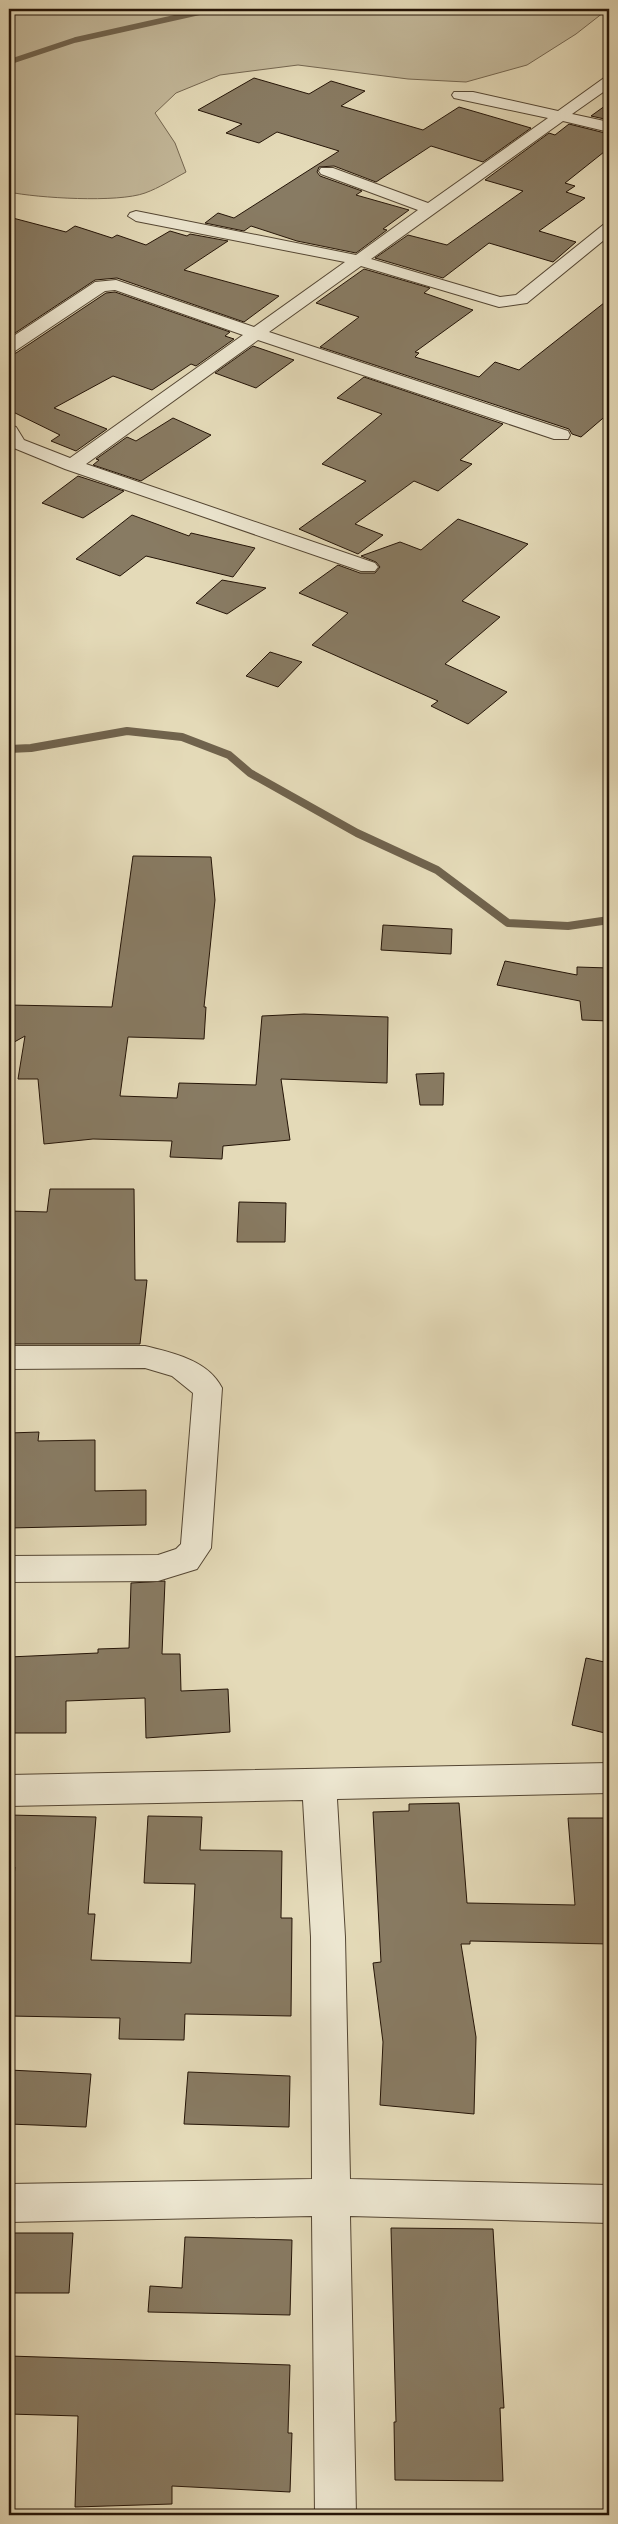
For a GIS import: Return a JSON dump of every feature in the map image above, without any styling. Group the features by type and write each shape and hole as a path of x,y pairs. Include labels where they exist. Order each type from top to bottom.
{"street":[{"path":"72,466 609,81"},
{"path":"459,95 473,96 561,114 609,127"},
{"path":"327,171 429,209"},
{"path":"136,216 358,260 499,302 511,302 521,299 609,228"},
{"path":"9,347 101,286 116,285 444,398 561,435"},
{"path":"9,431 17,444 72,466 368,567"},
{"path":"9,1358 145,1357 181,1366 208,1388 196,1548 186,1560 158,1568 9,1569"},
{"path":"9,1790 609,1778"},
{"path":"319,1783 328,1937 335,2515"},
{"path":"9,2203 331,2197 609,2204"}],"shaded area":[{"path":"9,9 608,9 576,34 527,65 466,82 408,79 298,65 220,75 176,93 155,113 175,143 186,172 145,193 97,199 57,198 9,192"}],"building":[{"path":"254,78 309,94 331,81 365,91 341,106 423,130 459,107 531,128 483,162 431,146 376,182 334,166 319,167 317,172 320,176 362,191 356,195 409,210 383,229 387,230 356,253 297,241 251,226 244,231 205,223 218,213 234,218 339,151 277,132 259,143 226,133 242,124 198,110"},
{"path":"609,103 609,120 591,116"},
{"path":"569,124 609,134 609,148 565,183 575,186 566,192 585,198 539,231 576,242 553,262 489,243 443,278 375,258 408,235 447,245 523,191 485,180 549,133 555,135"},
{"path":"9,217 66,232 75,226 112,238 117,235 146,245 170,231 187,236 190,234 228,241 184,270 279,296 244,322 117,278 95,280 9,337"},
{"path":"364,269 430,288 424,293 473,310 415,352 419,353 415,357 479,377 495,362 519,370 609,299 609,413 581,437 572,434 569,429 320,347 359,317 316,303"},
{"path":"115,292 230,332 225,336 234,339 196,366 191,364 152,390 113,376 54,408 107,429 76,451 51,441 60,435 9,410 9,354 16,353 106,293"},
{"path":"253,346 294,360 256,388 215,373"},
{"path":"364,377 503,424 460,460 472,464 438,491 414,481 355,524 383,535 358,554 299,529 366,481 322,464 382,414 337,398"},
{"path":"173,418 211,435 141,481 93,465 99,460 96,459 127,437 136,441"},
{"path":"78,476 124,491 83,518 42,503"},
{"path":"132,515 189,536 191,533 255,548 233,577 146,556 120,576 76,559"},
{"path":"458,519 528,544 462,601 500,617 445,664 507,692 468,724 431,706 438,701 312,645 348,613 299,593 338,565 360,573 375,573 380,567 376,562 361,556 400,542 421,550"},
{"path":"222,580 266,588 227,614 196,603"},
{"path":"270,652 302,662 278,687 246,676"},
{"path":"133,856 211,857 215,900 204,1007 206,1007 204,1039 128,1037 120,1096 177,1098 179,1083 256,1085 262,1016 304,1014 388,1017 387,1083 281,1079 290,1140 223,1146 222,1159 170,1157 172,1141 93,1139 44,1144 38,1079 18,1079 25,1036 9,1045 9,1005 112,1007"},
{"path":"383,925 452,929 451,954 381,950"},
{"path":"505,961 577,975 577,967 609,968 609,1021 582,1020 580,1001 497,985"},
{"path":"444,1073 443,1105 420,1105 416,1074"},
{"path":"50,1189 134,1189 135,1280 147,1280 140,1344 9,1344 9,1211 47,1212"},
{"path":"239,1202 286,1203 285,1242 237,1242"},
{"path":"39,1432 38,1441 95,1440 95,1491 146,1490 146,1525 9,1528 9,1433"},
{"path":"165,1581 162,1654 180,1654 181,1691 228,1689 230,1732 146,1738 145,1698 66,1701 66,1733 9,1733 9,1657 98,1653 98,1649 129,1648 131,1583"},
{"path":"586,1658 609,1663 609,1734 572,1725"},
{"path":"459,1803 467,1903 575,1905 568,1818 609,1818 609,1944 470,1941 470,1944 461,1944 476,2037 474,2114 380,2105 383,2042 373,1963 381,1962 373,1812 409,1811 409,1804"},
{"path":"9,1815 96,1817 88,1914 95,1914 91,1960 191,1963 195,1884 144,1883 148,1816 202,1817 200,1850 282,1851 281,1918 292,1918 291,2016 185,2014 184,2040 119,2039 120,2018 9,2016 9,1923 15,1867 9,1867"},
{"path":"9,2070 91,2074 86,2127 9,2124"},
{"path":"188,2072 290,2076 289,2127 184,2124"},
{"path":"391,2228 493,2229 504,2408 500,2408 503,2481 395,2480 394,2422 396,2422"},
{"path":"9,2233 73,2233 69,2293 9,2293"},
{"path":"185,2237 292,2240 290,2315 148,2312 150,2286 182,2288"},
{"path":"9,2356 290,2365 288,2433 292,2433 290,2492 172,2486 172,2504 75,2507 78,2416 9,2414"}],"waterway":[{"path":"9,62 75,40 214,9"},
{"path":"9,749 31,748 127,731 182,737 229,755 250,773 357,833 437,870 508,923 568,926 609,920"}]}
